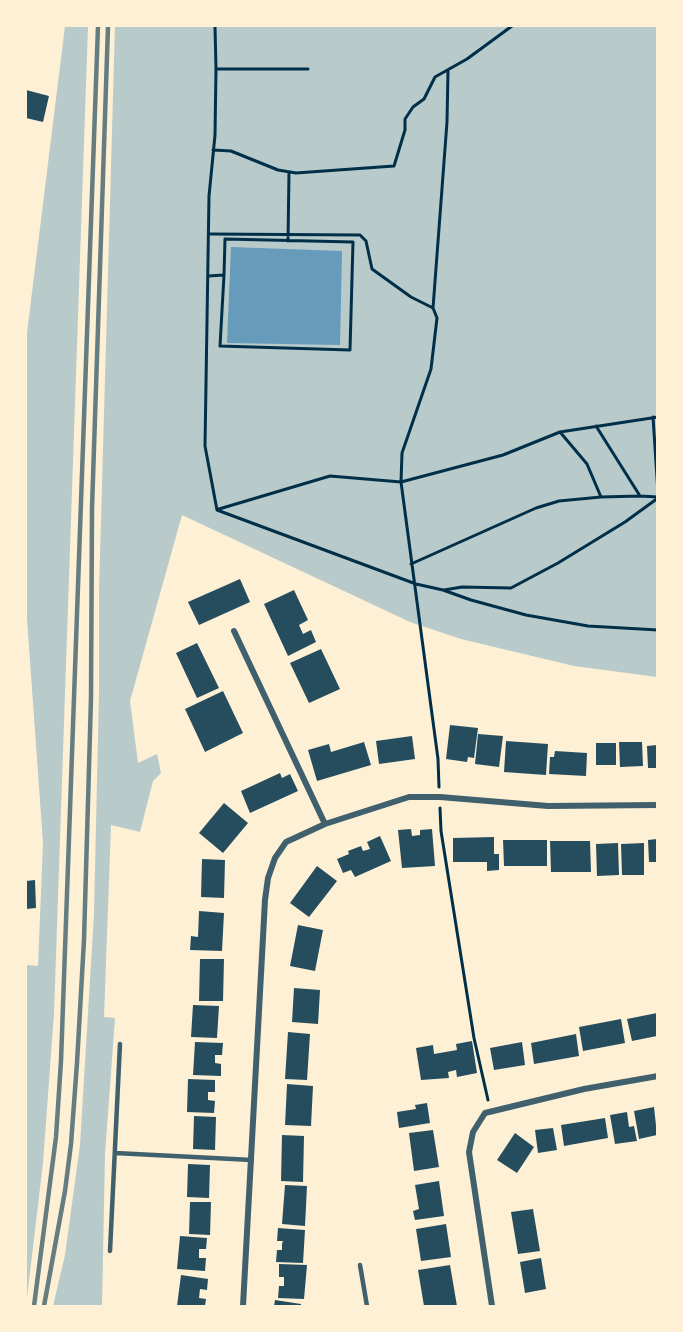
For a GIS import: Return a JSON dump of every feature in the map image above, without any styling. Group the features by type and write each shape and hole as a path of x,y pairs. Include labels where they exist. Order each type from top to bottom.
{"street":[{"path":"234,631 325,824"},
{"path":"243,1306 262,929 268,878 275,858 286,842 325,824 410,797 440,796 548,806 657,804"},
{"path":"492,1306 469,1152 473,1132 485,1113 584,1089 657,1076"}],"lane":[{"path":"110,1251 120,1044"},
{"path":"115,1153 252,1160"},
{"path":"360,1265 367,1306"}],"path":[{"path":"215,26 216,69 209,196 205,446 217,510"},
{"path":"213,150 231,151 278,170 296,173 394,166 405,130 405,119 413,107 424,99 435,77 475,53 512,26"},
{"path":"216,69 308,69"},
{"path":"448,70 447,122 433,308 437,318 431,369 402,453 401,482 438,759 441,831 474,1038 491,1111"},
{"path":"288,241 289,172"},
{"path":"210,234 360,235 366,241 372,269 411,297 433,308"},
{"path":"225,239 353,242 350,350 220,346 224,275 225,239"},
{"path":"208,276 224,275"},
{"path":"217,510 330,476 401,482 503,456 560,432 655,417 657,493"},
{"path":"596,426 640,496"},
{"path":"560,432 587,465 601,497"},
{"path":"411,564 536,508 559,501 601,497 657,498"},
{"path":"442,590 462,587 511,588 587,546 657,498"},
{"path":"217,510 416,584 471,600 526,615 588,626 657,630"}],"shaded area":[{"path":"65,26 88,26 54,1013 43,1163 26,1306 26,965 38,966 43,843 26,605 26,341"},
{"path":"115,26 657,26 657,677 574,666 461,639 410,622 182,515 130,701 138,763 157,754 161,773 153,781 140,832 111,825 104,1017 115,1018 105,1154 102,1306 53,1306 65,1255 80,1145 94,914 99,590"}],"water":[{"path":"231,247 342,251 340,345 227,343"}],"building":[{"path":"26,90 49,96 43,122 26,118"},
{"path":"240,579 250,602 199,625 188,602"},
{"path":"294,590 308,620 299,625 303,634 311,630 316,642 288,656 264,604"},
{"path":"197,643 219,688 197,698 176,653"},
{"path":"321,649 340,689 309,703 290,663"},
{"path":"223,691 243,733 205,752 185,709"},
{"path":"450,725 478,728 474,758 468,757 467,762 446,759"},
{"path":"478,734 503,736 499,767 475,764"},
{"path":"412,736 415,759 379,764 376,741"},
{"path":"506,741 548,744 546,775 504,772"},
{"path":"364,742 371,765 317,781 308,750 329,744 331,752"},
{"path":"619,742 642,742 643,766 620,767"},
{"path":"596,743 616,743 616,765 596,765"},
{"path":"657,745 657,768 648,768 647,746"},
{"path":"555,751 587,753 586,776 549,774 550,757 554,757"},
{"path":"280,773 282,778 290,774 298,791 250,813 241,791"},
{"path":"224,803 248,823 223,853 199,833"},
{"path":"411,829 412,836 420,835 420,830 432,829 435,866 402,868 398,830"},
{"path":"380,836 391,861 355,877 351,870 343,873 337,859 361,846 363,851 370,849 367,842"},
{"path":"494,837 494,854 499,854 499,870 487,871 487,862 453,862 453,838"},
{"path":"657,839 657,862 649,862 648,840"},
{"path":"503,840 547,840 547,866 504,866"},
{"path":"550,841 590,841 591,872 551,872"},
{"path":"618,843 619,875 597,876 596,844"},
{"path":"644,843 644,875 622,875 621,844"},
{"path":"202,859 225,860 224,898 201,897"},
{"path":"317,866 337,881 309,917 290,903"},
{"path":"35,880 36,908 26,909 26,881"},
{"path":"199,911 224,913 222,951 190,950 191,936 198,937"},
{"path":"298,925 323,930 315,971 290,966"},
{"path":"200,959 224,959 223,1001 199,1001"},
{"path":"294,988 320,990 318,1024 292,1022"},
{"path":"193,1005 219,1006 217,1038 191,1037"},
{"path":"657,1013 657,1036 632,1041 627,1019"},
{"path":"621,1019 625,1043 583,1051 579,1027"},
{"path":"288,1032 310,1034 307,1080 285,1079"},
{"path":"576,1034 579,1056 534,1064 531,1043"},
{"path":"472,1041 477,1073 457,1077 456,1070 448,1072 449,1078 421,1080 416,1048 433,1045 434,1054 457,1050 456,1044"},
{"path":"195,1042 223,1043 222,1055 215,1055 215,1063 221,1064 221,1076 193,1075"},
{"path":"522,1042 525,1065 494,1070 490,1048"},
{"path":"188,1079 215,1080 215,1092 208,1092 208,1100 215,1101 214,1113 187,1112"},
{"path":"287,1084 313,1086 311,1126 285,1125"},
{"path":"427,1103 430,1123 399,1128 397,1112 416,1109 415,1105"},
{"path":"654,1107 657,1135 639,1139 634,1111"},
{"path":"627,1112 629,1127 634,1126 637,1141 615,1144 610,1115"},
{"path":"194,1116 216,1117 215,1150 193,1149"},
{"path":"605,1118 608,1138 564,1146 561,1125"},
{"path":"553,1128 557,1150 538,1153 535,1130"},
{"path":"433,1130 439,1167 414,1171 409,1133"},
{"path":"515,1133 534,1147 517,1173 497,1160"},
{"path":"282,1135 304,1136 303,1182 281,1181"},
{"path":"188,1164 210,1165 209,1198 187,1197"},
{"path":"439,1181 444,1216 415,1220 413,1211 419,1209 415,1185"},
{"path":"285,1185 307,1186 305,1226 282,1224"},
{"path":"190,1202 211,1202 210,1235 189,1234"},
{"path":"533,1209 540,1251 518,1254 511,1212"},
{"path":"446,1224 451,1257 421,1261 416,1229"},
{"path":"278,1228 305,1230 303,1263 276,1262 277,1250 282,1250 283,1241 277,1241"},
{"path":"180,1236 207,1238 206,1249 199,1249 199,1258 206,1258 205,1271 177,1269"},
{"path":"541,1258 546,1289 525,1293 520,1262"},
{"path":"279,1264 307,1265 304,1299 278,1298 279,1286 284,1286 284,1277 279,1277"},
{"path":"450,1265 457,1306 424,1306 418,1270"},
{"path":"181,1275 208,1279 207,1290 200,1289 199,1298 206,1299 205,1306 177,1306"},
{"path":"275,1300 301,1304 301,1306 274,1306"}],"railway":[{"path":"34,1306 56,1137 61,1061 98,26"},
{"path":"44,1306 65,1191 71,1144 84,940 91,698 92,508 108,26"}]}
